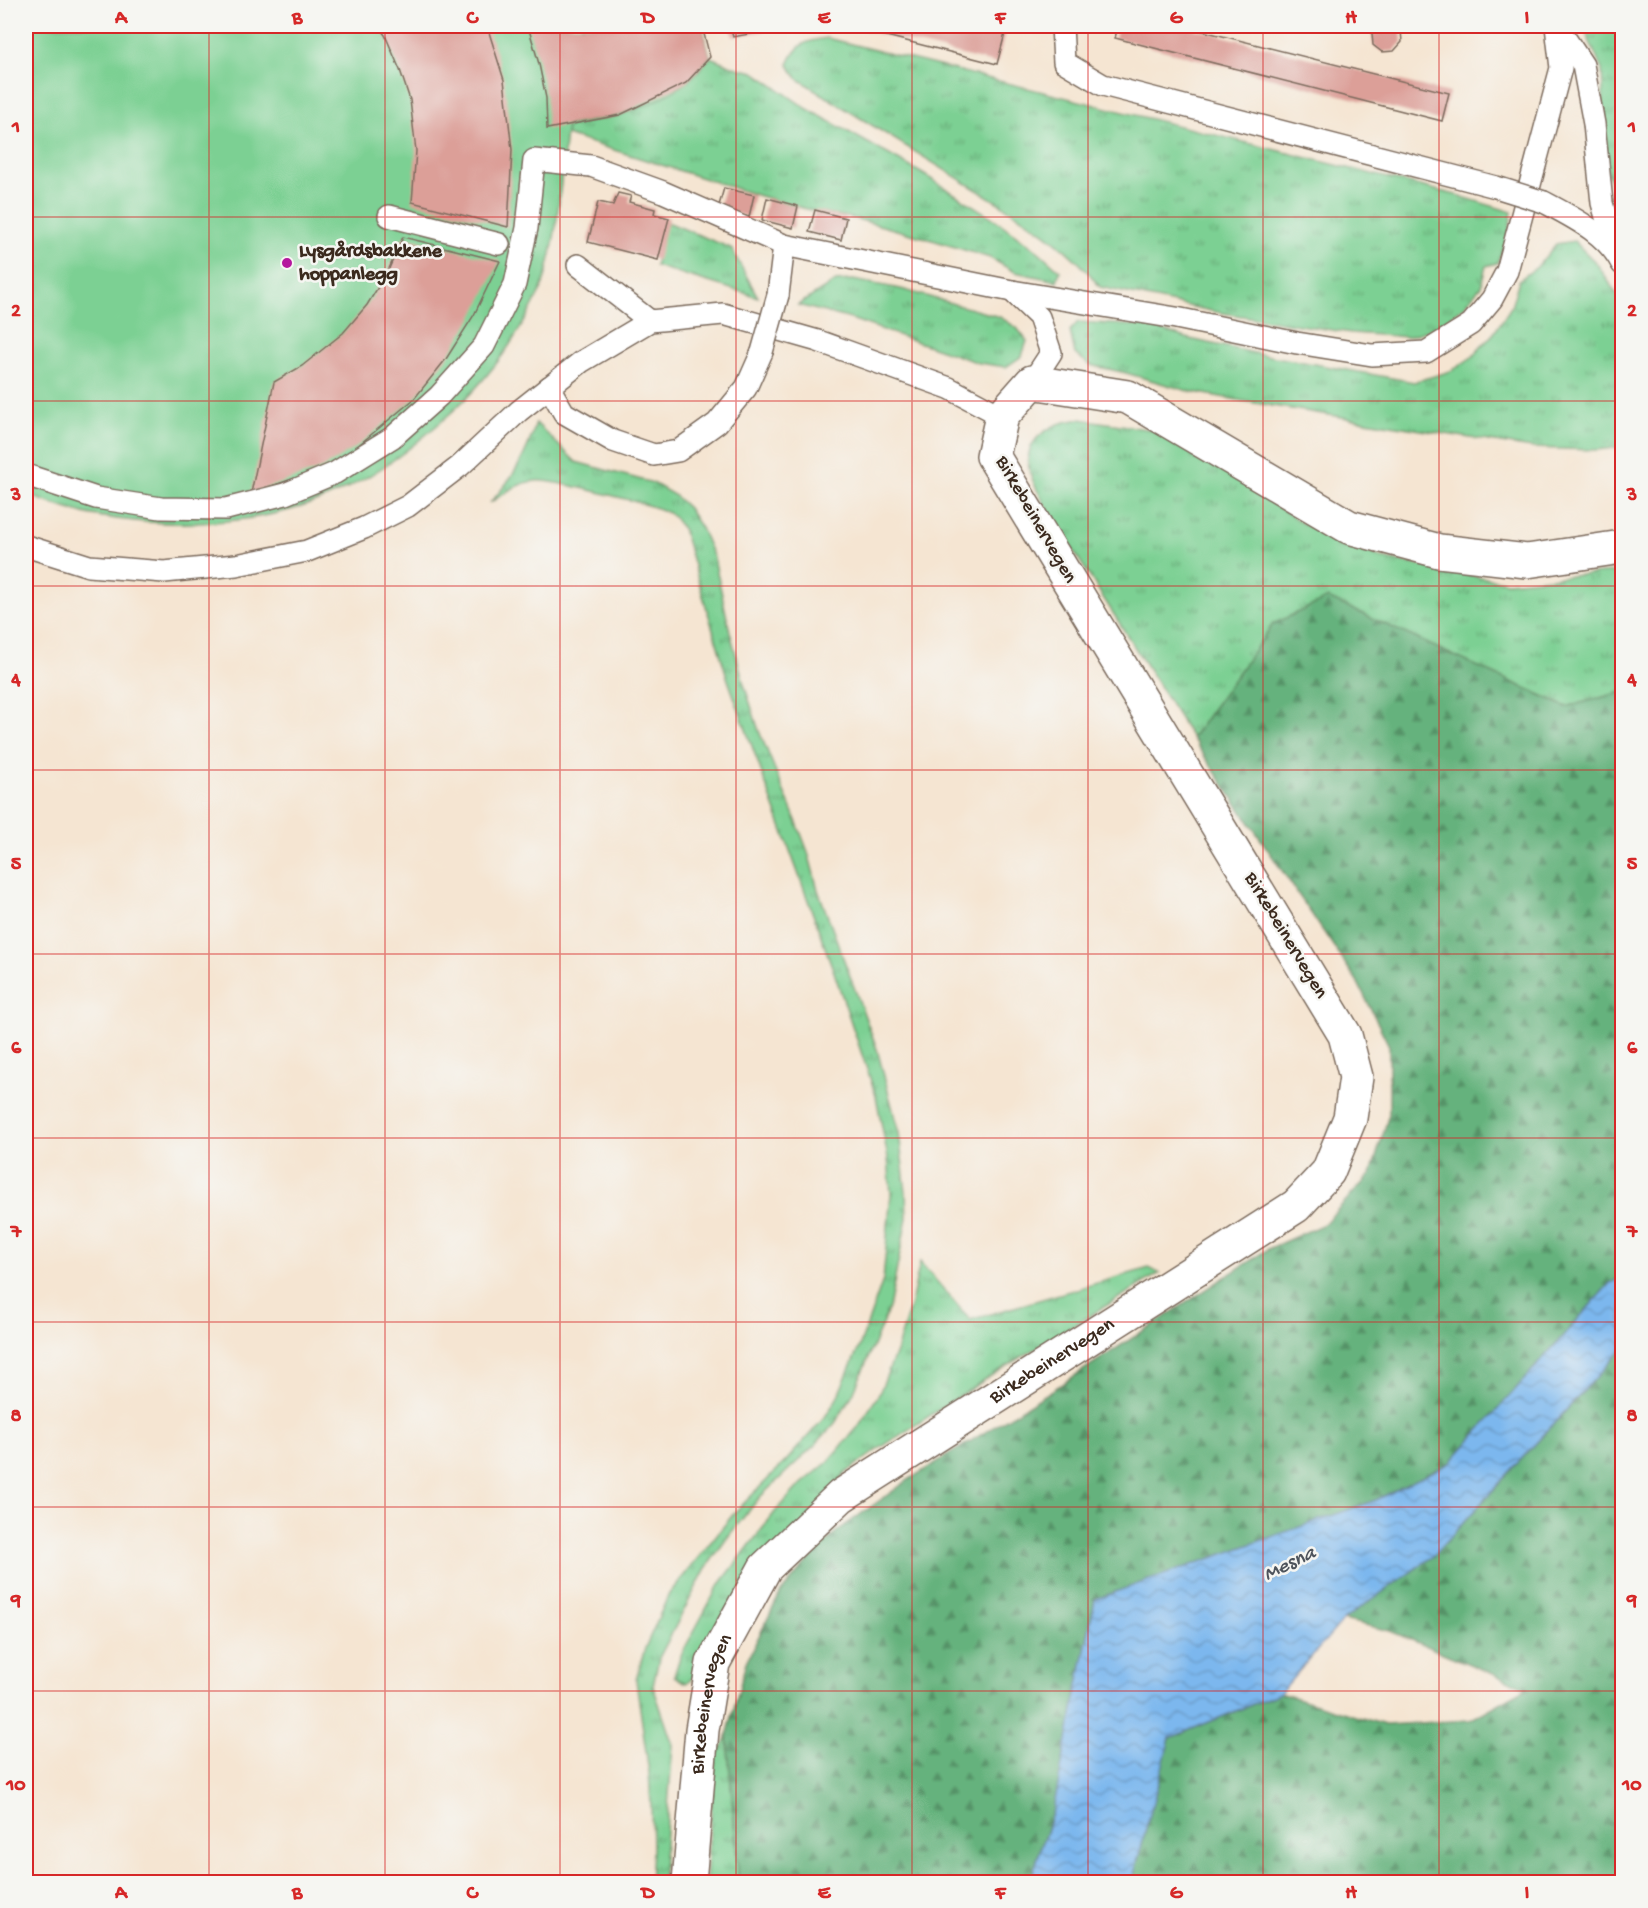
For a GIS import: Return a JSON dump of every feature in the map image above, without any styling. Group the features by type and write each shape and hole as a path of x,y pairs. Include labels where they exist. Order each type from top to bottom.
{"street":[{"name":"Birkebeinervegen","path":"689,1882 702,1730 713,1663 765,1568 841,1496 1296,1206 1328,1172 1350,1118 1356,1077 1345,1035 993,456 1002,416 1032,382"},
{"path":"1032,382 1128,397 1349,527 1439,551 1527,561 1623,547"}],"lane":[{"path":"1062,26 1064,62 1103,85 1496,187 1545,202 1579,220 1619,257"},
{"path":"1556,26 1583,65 1594,124 1602,203 1619,257"},
{"path":"26,475 96,498 161,508 226,509 285,494 335,473 393,437 439,396 484,346 514,284 527,228 534,160 591,166 663,192 784,245 1012,291 1176,318 1297,343 1372,355 1426,352 1471,324 1492,299 1507,272 1561,68 1556,26"},
{"path":"389,216 499,244"},
{"path":"549,387 564,413 614,441 654,456 678,451 717,423 746,387 762,352 778,295 784,245"},
{"path":"578,265 650,321"},
{"path":"1012,291 1039,317 1051,352 1032,382"},
{"path":"26,546 89,566 164,572 236,565 307,551 364,528 408,506 460,466 519,411 580,362 650,321 723,314 818,341 949,388 1002,416"}],"green space":[{"name":"Lysgårdsbakkene hoppanlegg","path":"26,26 702,26 710,57 688,81 671,93 643,107 567,126 556,228 542,287 514,339 486,377 453,411 426,434 399,456 370,475 339,492 312,503 254,518 162,523 93,515 64,508 26,494"},
{"path":"1583,26 1622,26 1622,218 1606,167 1602,70"},
{"path":"827,38 1456,195 1512,212 1508,237 1497,263 1486,266 1481,286 1464,307 1436,327 1408,337 1351,333 1216,312 1100,287 1071,255 1038,228 797,78 788,64 795,52 803,44"},
{"path":"710,57 754,72 806,108 923,174 993,218 1039,252 1060,271 1057,281 1015,272 990,258 929,239 760,196 566,135 567,126 620,115 686,83"},
{"path":"667,222 731,248 758,297 655,266"},
{"path":"1574,241 1597,264 1622,302 1622,447 1596,450 1532,448 1188,391 1090,365 1075,354 1070,331 1078,322 1147,326 1190,339 1259,354 1414,382 1451,371 1472,357 1494,333 1511,307 1519,280 1537,267 1556,244"},
{"path":"853,280 901,289 1000,317 1017,328 1027,341 1022,356 1006,367 979,363 851,319 798,305 836,281"},
{"path":"1080,419 1154,430 1213,462 1302,523 1382,558 1507,582 1622,571 1622,692 1567,707 1328,599 1273,624 1192,738 1049,512 1032,477 1029,455 1032,445 1039,436 1058,424"},
{"path":"536,423 576,462 653,483 674,495 688,508 701,528 714,558 730,632 759,731 808,852 818,890 877,1049 899,1133 906,1192 907,1218 889,1308 853,1394 835,1423 760,1497 730,1534 706,1568 659,1658 653,1686 673,1745 662,1882 650,1882 652,1849 649,1773 636,1680 645,1648 669,1594 735,1512 787,1460 825,1417 836,1400 860,1345 883,1280 891,1194 888,1158 876,1096 834,972 728,680 684,532 670,514 662,510 561,484 536,481 523,484 490,503 518,466"},
{"path":"1328,598 1566,707 1622,692 1622,1277 1610,1283 1450,1463 1376,1500 1053,1810 1030,1882 739,1882 727,1736 746,1662 780,1594 806,1563 836,1532 908,1480 1056,1388 1268,1249 1324,1224 1371,1174 1389,1114 1389,1046 1357,981 1192,738 1273,624"},
{"path":"920,1262 970,1320 1149,1268 1160,1273 989,1377 844,1474 695,1676 686,1683 674,1676 680,1657 718,1587 775,1512 798,1487 828,1462 858,1427 879,1394 896,1352 911,1304"},
{"path":"1622,1349 1622,1882 1132,1882 1170,1738 1280,1693 1385,1725 1470,1720 1527,1688 1390,1631 1343,1620 1432,1557"},
{"path":"727,1736 739,1882 706,1882 715,1760"}],"water":[{"name":"Mesna","path":"1622,1277 1622,1349 1432,1557 1343,1620 1280,1693 1170,1738 1132,1882 1030,1882 1053,1810 1095,1599 1376,1500 1450,1463 1610,1283"}],"building":[{"path":"378,26 487,26 504,80 512,150 508,227 412,202 416,151 410,100 385,35"},
{"path":"528,26 702,26 710,57 686,83 620,115 547,129 546,98"},
{"path":"730,26 786,26 787,27 733,37"},
{"path":"847,26 1007,26 997,64"},
{"path":"1118,26 1183,26 1449,93 1442,121 1115,38"},
{"path":"1378,26 1395,26 1401,30 1402,42 1394,51 1382,52 1373,45 1372,33"},
{"path":"724,188 754,195 749,217 718,209"},
{"path":"618,193 631,196 629,202 655,209 654,214 669,218 658,260 588,242 598,202 613,205"},
{"path":"767,198 798,206 793,228 762,220"},
{"path":"815,210 846,218 841,240 809,232"},
{"path":"403,237 500,261 474,315 446,359 414,399 355,448 319,470 251,493 274,382 302,366 343,333 367,305 388,271"}],"place":[{"name":"Lysgårdsbakkene hoppanlegg","path":"287,263"}]}
